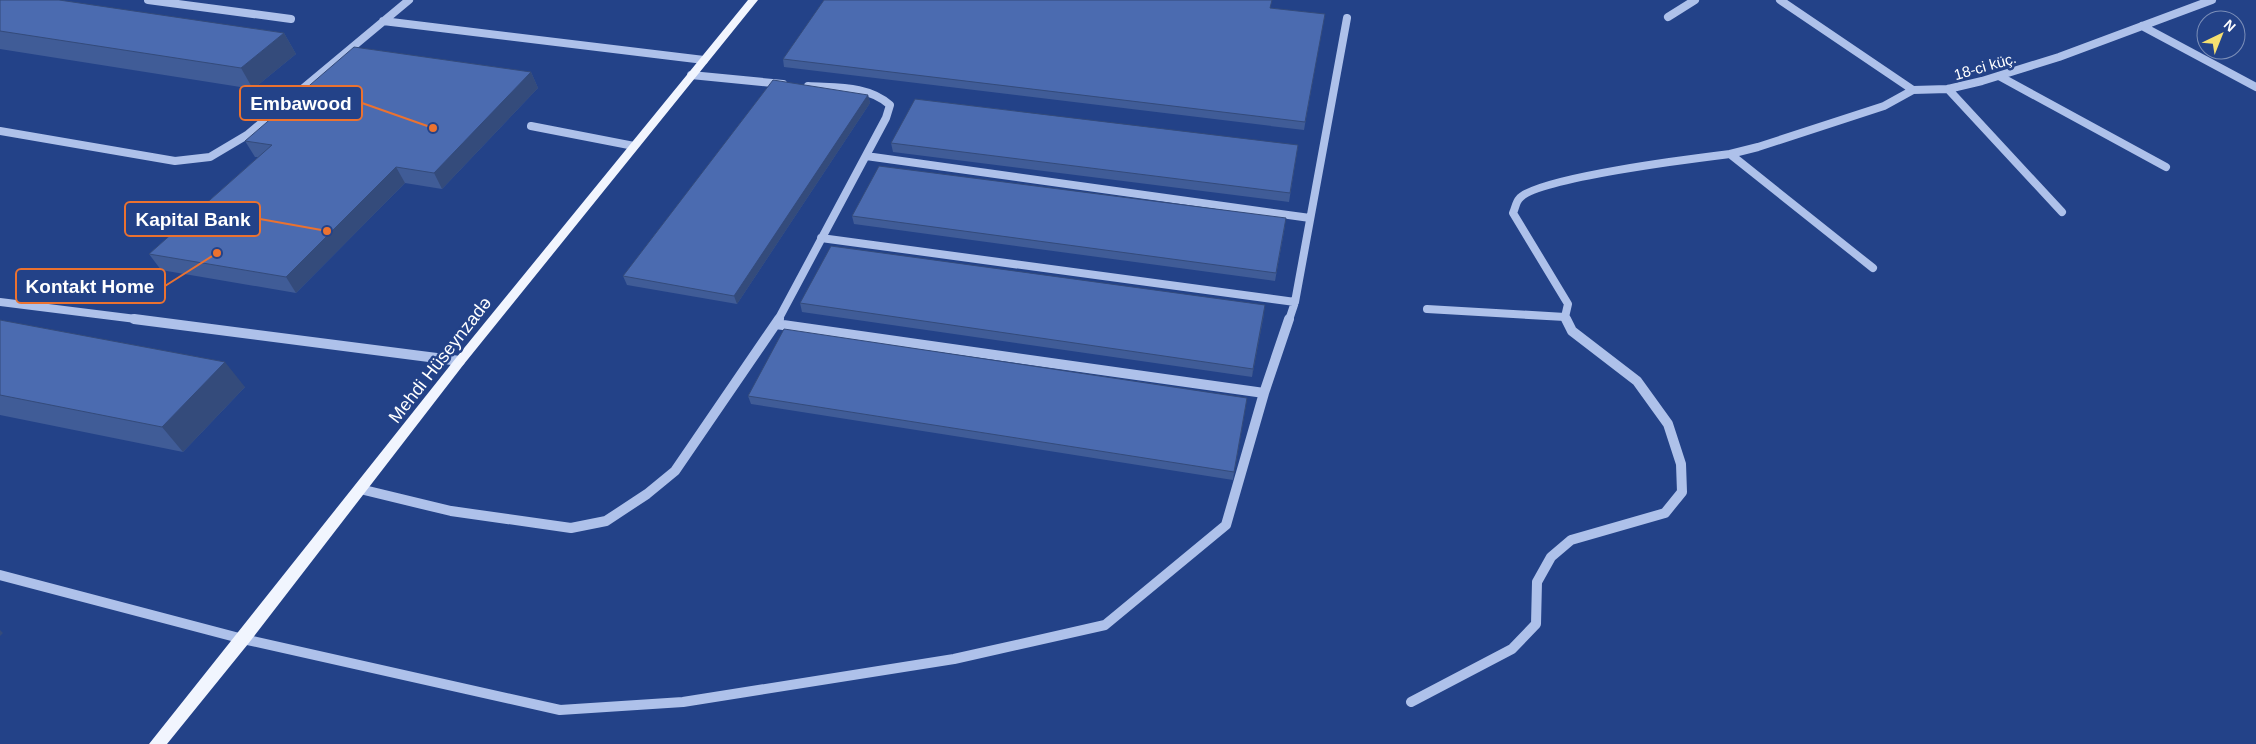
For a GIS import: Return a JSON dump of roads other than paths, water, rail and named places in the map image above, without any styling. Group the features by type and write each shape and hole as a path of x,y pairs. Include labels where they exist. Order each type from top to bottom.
{"main road":[{"name":"Mehdi Hüseynzadə","path":"157,744 243,639 460,361 753,0"}],"street":[{"path":"148,0 291,18"},
{"path":"0,131 175,161 210,157 247,135 409,0"},
{"path":"1668,16 1695,0"},
{"path":"1411,702 1512,649 1536,624 1537,582 1551,557 1570,540 1665,514 1682,492 1681,464 1668,424 1637,381 1572,331 1564,317 1568,304 1514,213 1519,198 1541,186 1550,184 1641,166 1730,154 1758,147 1884,106 1912,90 1780,0"},
{"name":"18-ci küç.","path":"1912,90 1948,89 1999,76 2059,57 2212,0"},
{"path":"0,575 243,639 560,710 683,702 954,659 1105,625 1226,525 1264,393 1295,302 1347,18"},
{"path":"383,21 704,60"},
{"path":"2142,26 2256,87"},
{"path":"360,489 451,511 571,528 606,521 647,494 675,471 776,324 886,118 890,105 885,98 861,91 691,75"},
{"path":"1999,76 2166,167"},
{"path":"1948,89 2062,212"},
{"path":"531,126 634,146"},
{"path":"1730,154 1873,268"},
{"path":"866,156 1310,218"},
{"path":"822,238 1295,302"},
{"path":"0,302 460,361"},
{"path":"1428,309 1564,317"},
{"path":"776,324 1264,393"}],"place":[{"name":"Embawood","path":"433,128"},
{"name":"Kapital Bank","path":"327,231"},
{"name":"Kontakt Home","path":"217,253"}]}
